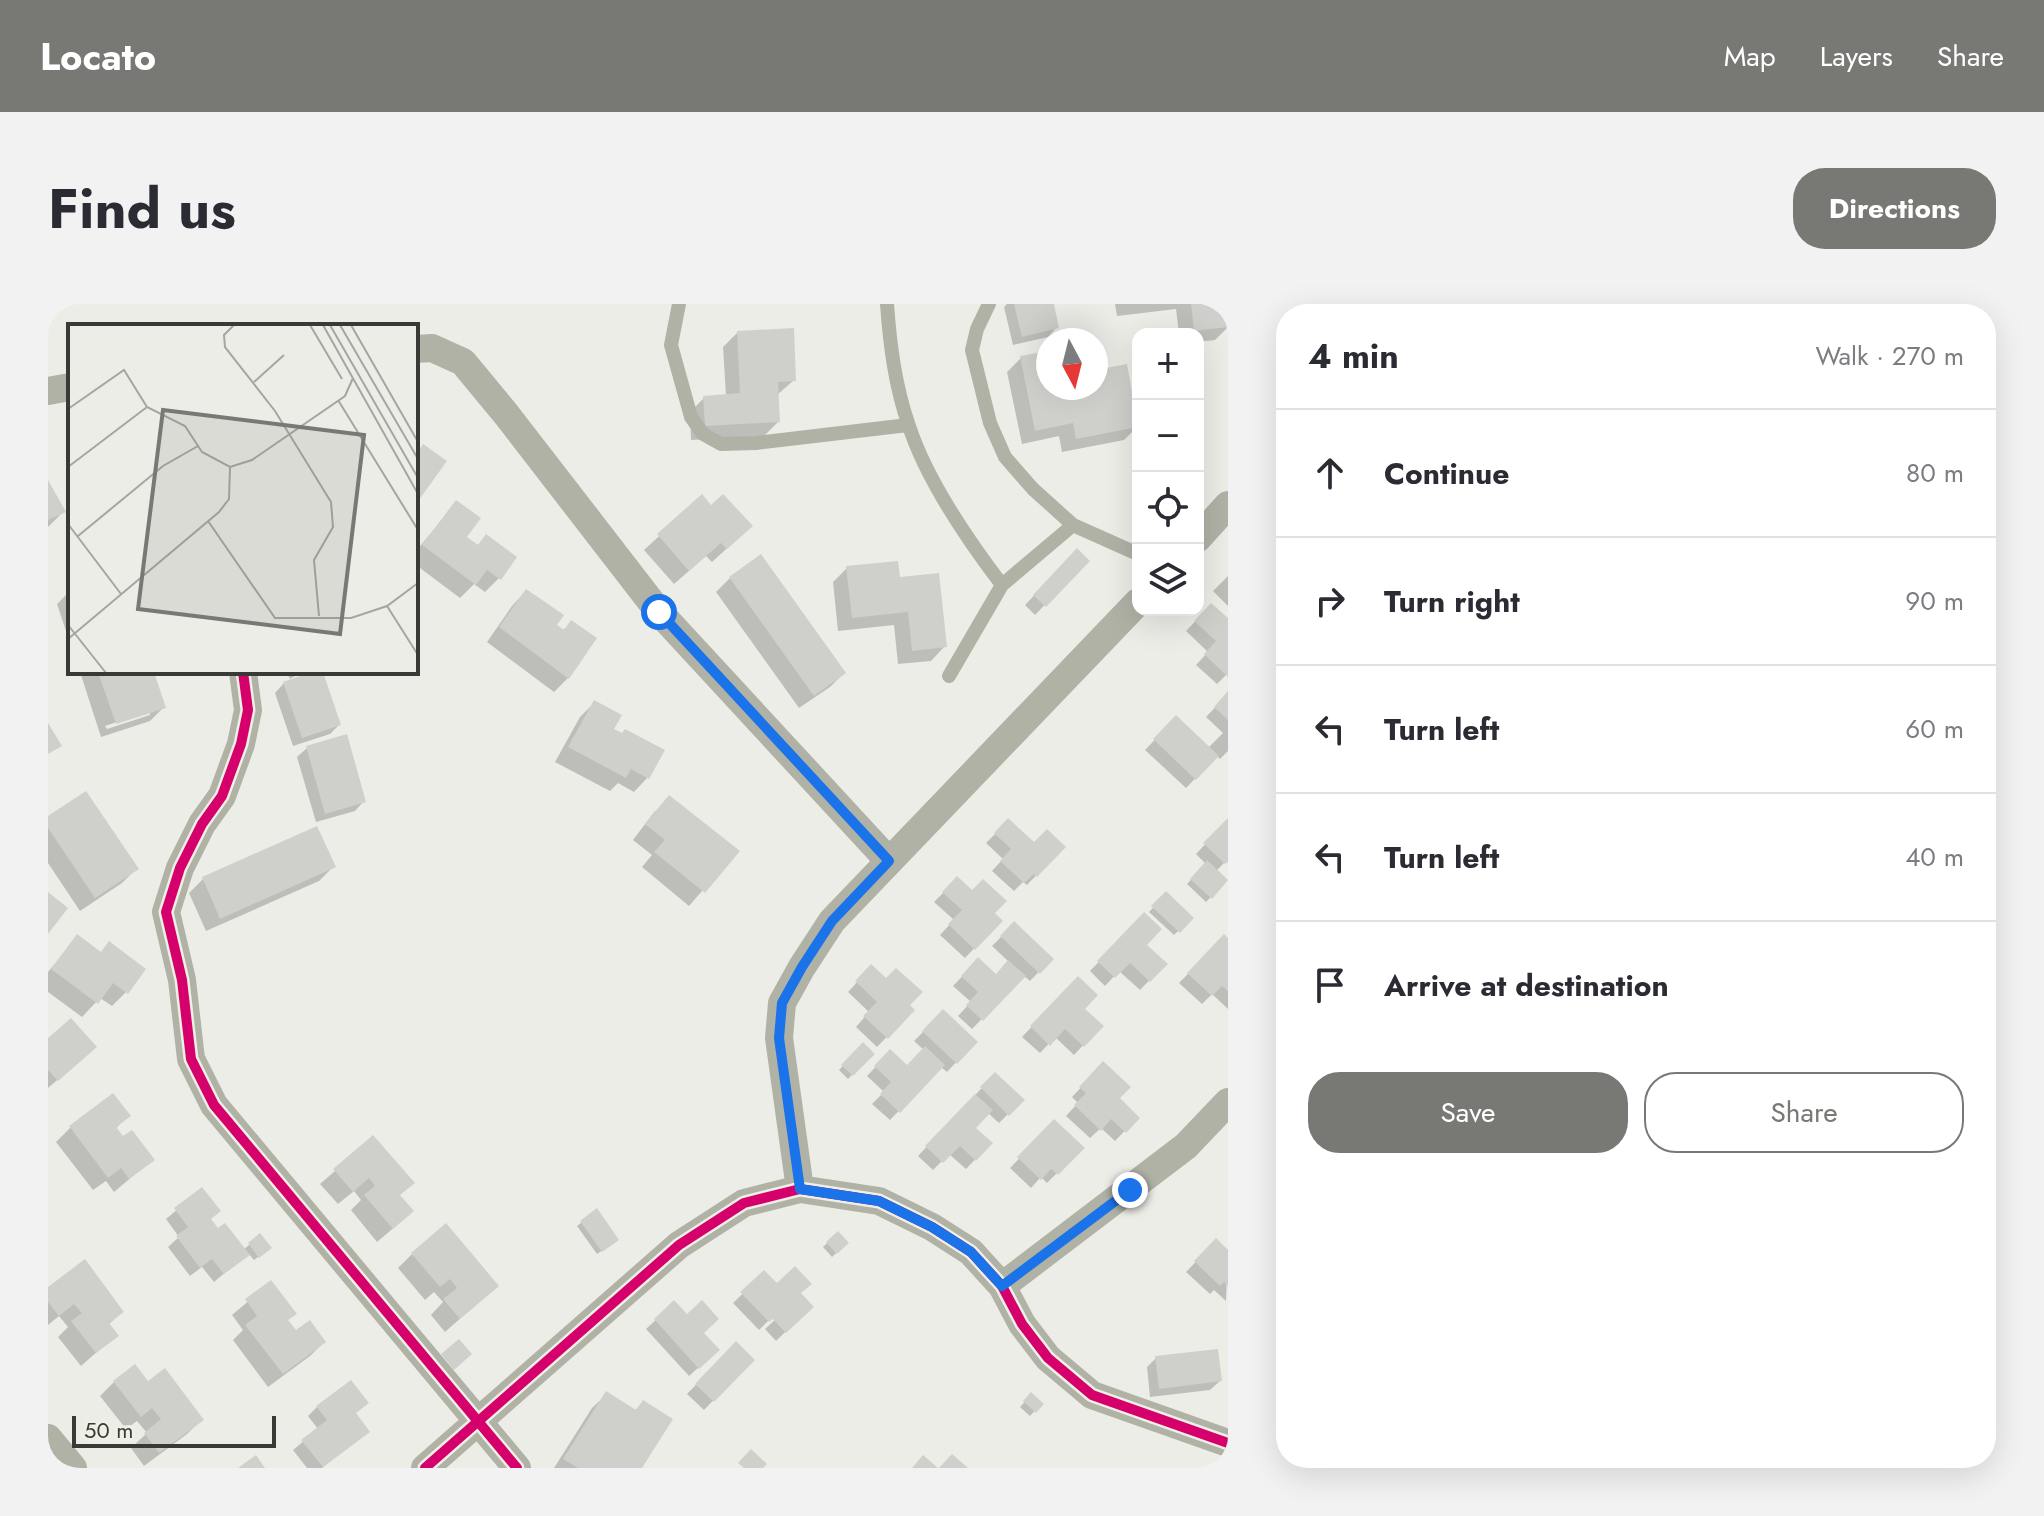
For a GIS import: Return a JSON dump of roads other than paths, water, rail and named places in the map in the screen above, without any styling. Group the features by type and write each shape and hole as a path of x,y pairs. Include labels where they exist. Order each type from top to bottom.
{"street":[{"path":"418,349 432,348 463,362 659,612 889,861"},
{"path":"48,391 68,387"},
{"path":"1204,531 1228,505"},
{"path":"800,1189 779,1038 782,1003 802,967 832,921 1132,608"},
{"path":"243,674 248,710 241,744 222,796 202,824 180,868 166,912 182,980 191,1059 214,1105 517,1468"},
{"path":"1002,1286 1186,1146 1228,1102"},
{"path":"425,1468 679,1245 744,1203 800,1189 879,1201 932,1227 971,1252 1002,1286 1022,1324 1048,1358 1092,1395 1228,1443"},
{"path":"48,1438 73,1468"}],"lane":[{"path":"679,304 671,345 691,417 703,434 721,444 756,443 908,425"},
{"path":"989,304 977,329 972,350 990,423 1005,457 1033,489 1073,525 1132,551"},
{"path":"884,305 891,354 908,425 966,539 1002,585"},
{"path":"949,676 1002,585 1073,525"}]}
